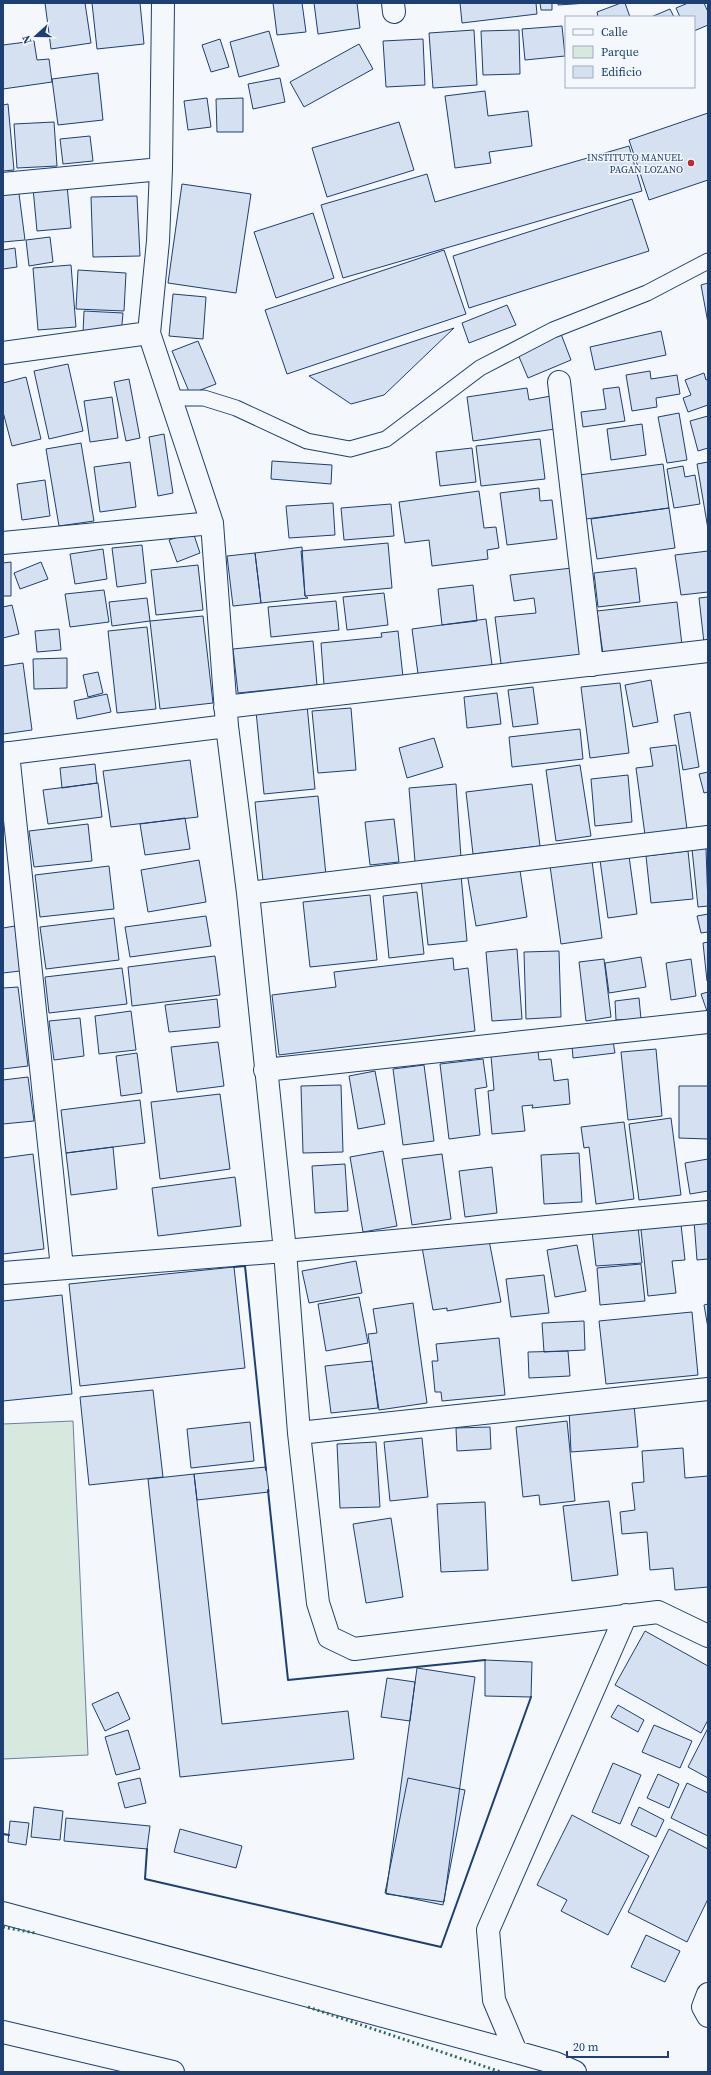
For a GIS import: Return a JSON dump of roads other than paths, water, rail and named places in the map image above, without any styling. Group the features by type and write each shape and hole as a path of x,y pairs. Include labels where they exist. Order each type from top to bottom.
{"main road":[{"path":"163,3 162,170 158,241 149,333 212,523 226,717 248,893 265,1070 285,1251 299,1433 318,1603 329,1637 354,1649 658,1612 708,1636"},
{"path":"3,184 162,170"},
{"path":"3,353 149,333"},
{"path":"559,382 592,665"},
{"path":"3,543 212,523"},
{"path":"62,1268 6,754 226,717 592,665 708,651"},
{"path":"248,893 708,837"},
{"path":"265,1070 708,1022"},
{"path":"3,1273 285,1251 708,1212"},
{"path":"299,1433 708,1389"},
{"path":"516,2052 494,2000 488,1930 626,1615"},
{"path":"3,1913 516,2052 555,2063 575,2072"},
{"path":"708,1994 702,2007 708,2016"},
{"path":"3,2032 174,2072"}],"lane":[{"path":"170,398 204,398 236,408 307,441 350,449 386,439 480,368 546,333 647,293 708,261"}],"place":[{"name":"INSTITUTO MANUEL PAGAN LOZANO","path":"691,163"}]}
